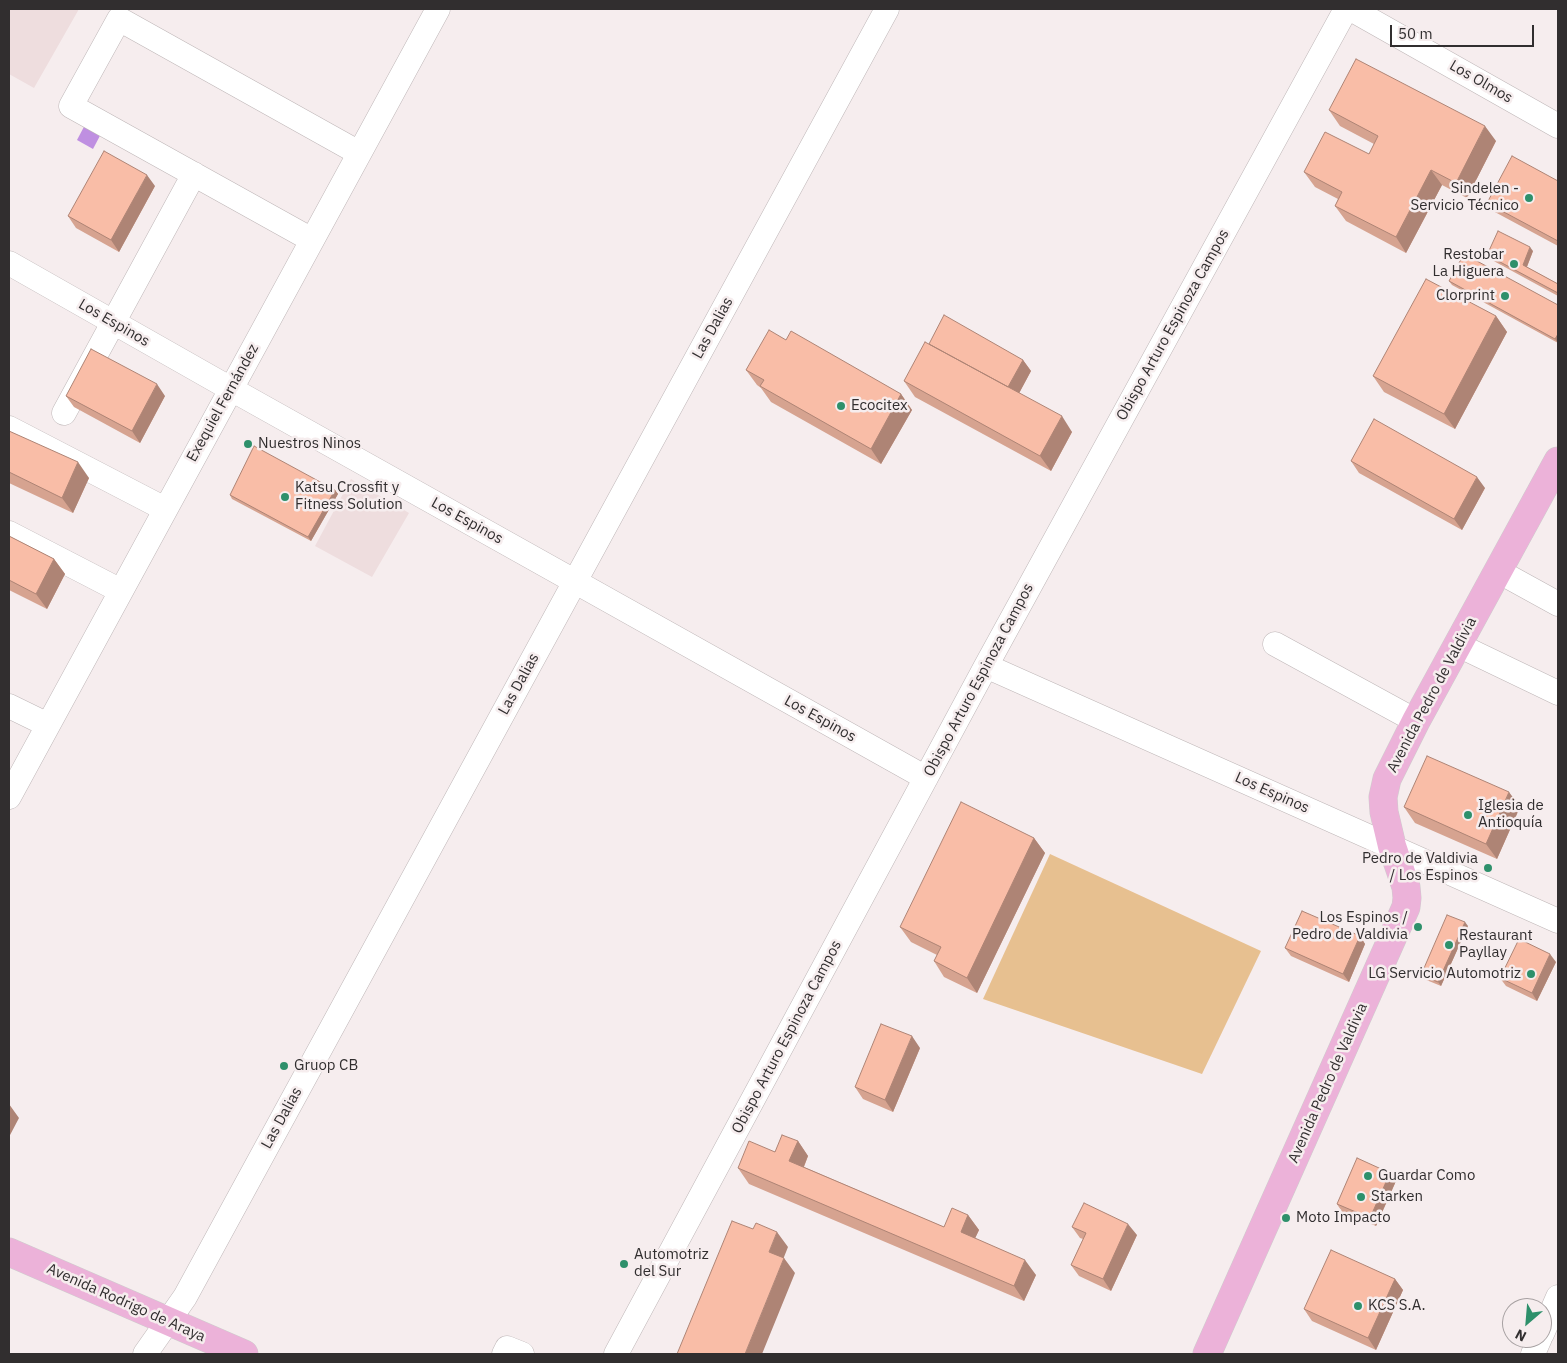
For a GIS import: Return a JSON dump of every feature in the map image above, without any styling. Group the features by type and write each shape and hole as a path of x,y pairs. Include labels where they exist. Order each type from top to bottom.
{"main road":[{"name":"Avenida Pedro de Valdivia","path":"1207,1354 1406,907 1406,887 1392,846 1384,812 1384,788 1416,721 1558,461"},
{"name":"Avenida Rodrigo de Araya","path":"9,1252 244,1354"}],"street":[{"name":"Exequiel Fernández","path":"9,797 438,9"},
{"name":"Las Dalias","path":"145,1354 185,1297 887,9"},
{"name":"Obispo Arturo Espinoza Campos","path":"616,1354 986,666 1346,9"},
{"name":"Los Olmos","path":"1351,9 1558,126"},
{"path":"312,240 71,106 119,19 359,153"},
{"path":"64,413 194,174"},
{"name":"Los Espinos","path":"10,265 926,778"},
{"path":"9,428 165,510"},
{"path":"9,533 121,591"},
{"path":"1498,571 1558,604"},
{"path":"1274,644 1416,721"},
{"path":"1458,645 1558,693"},
{"name":"Los Espinos","path":"986,666 1558,921"},
{"path":"9,706 48,725"},
{"path":"1552,1313 1558,1300"},
{"path":"504,1354 507,1348 522,1354"}],"shaded area":[{"path":"9,9 79,9 34,88 9,74"},
{"path":"87,121 103,130 93,149 77,140"},
{"path":"351,479 409,513 372,577 315,546"},
{"path":"1050,854 1261,951 1202,1074 983,999"}],"building":[{"path":"1356,59 1485,126 1456,183 1431,170 1396,237 1335,206 1342,192 1304,172 1325,132 1369,154 1378,136 1329,110"},
{"path":"104,151 147,175 111,240 68,216"},
{"name":"Sindelen - Servicio Técnico","path":"1512,156 1558,181 1558,241 1487,203"},
{"name":"Restobar La Higuera","path":"1498,231 1530,247 1523,265 1558,284 1558,293 1487,255"},
{"name":"Clorprint","path":"1464,254 1558,305 1558,334 1555,339 1449,281"},
{"path":"1426,279 1496,316 1444,414 1373,376"},
{"path":"944,315 1023,360 1008,387 929,344"},
{"name":"Ecocitex","path":"769,330 786,340 791,331 901,394 871,449 760,386 764,380 746,370"},
{"path":"925,342 1062,416 1040,456 904,381"},
{"path":"91,349 157,384 132,431 66,396"},
{"path":"1374,419 1477,477 1454,519 1351,461"},
{"path":"9,431 78,462 62,498 9,472"},
{"name":"Katsu Crossfit y Fitness Solution","path":"254,446 335,490 308,537 230,495"},
{"path":"9,536 54,559 36,594 9,580"},
{"name":"Iglesia de Antioquía","path":"1427,756 1509,792 1486,844 1404,807"},
{"path":"961,802 1034,838 967,978 934,961 941,947 900,927"},
{"path":"1302,911 1360,936 1343,974 1285,948"},
{"path":"1447,915 1465,922 1438,982 1421,975"},
{"name":"LG Servicio Automotriz","path":"1519,939 1550,954 1532,993 1500,978"},
{"path":"881,1024 912,1036 885,1100 855,1087"},
{"path":"782,1135 798,1141 789,1161 944,1227 952,1208 968,1215 961,1232 1025,1260 1014,1286 738,1168 749,1141 775,1152"},
{"path":"1357,1158 1390,1173 1370,1218 1337,1204"},
{"path":"1084,1203 1128,1224 1103,1279 1071,1265 1086,1233 1072,1227"},
{"path":"732,1221 753,1229 756,1223 777,1232 769,1252 784,1258 745,1354 677,1354"},
{"name":"KCS S.A.","path":"1331,1250 1395,1279 1368,1338 1304,1309"}],"place":[{"name":"Sindelen - Servicio Técnico","path":"1529,198"},
{"name":"Restobar La Higuera","path":"1514,264"},
{"name":"Clorprint","path":"1505,296"},
{"name":"Ecocitex","path":"841,406"},
{"name":"Nuestros Ninos","path":"248,444"},
{"name":"Katsu Crossfit y Fitness Solution","path":"285,497"},
{"name":"Iglesia de Antioquía","path":"1468,815"},
{"name":"Pedro de Valdivia / Los Espinos","path":"1488,868"},
{"name":"Los Espinos / Pedro de Valdivia","path":"1418,927"},
{"name":"Restaurant Payllay","path":"1449,945"},
{"name":"LG Servicio Automotriz","path":"1531,974"},
{"name":"Gruop CB","path":"284,1066"},
{"name":"Guardar Como","path":"1368,1176"},
{"name":"Starken","path":"1361,1197"},
{"name":"Moto Impacto","path":"1286,1218"},
{"name":"Automotriz del Sur","path":"624,1264"},
{"name":"KCS S.A.","path":"1358,1306"}]}
